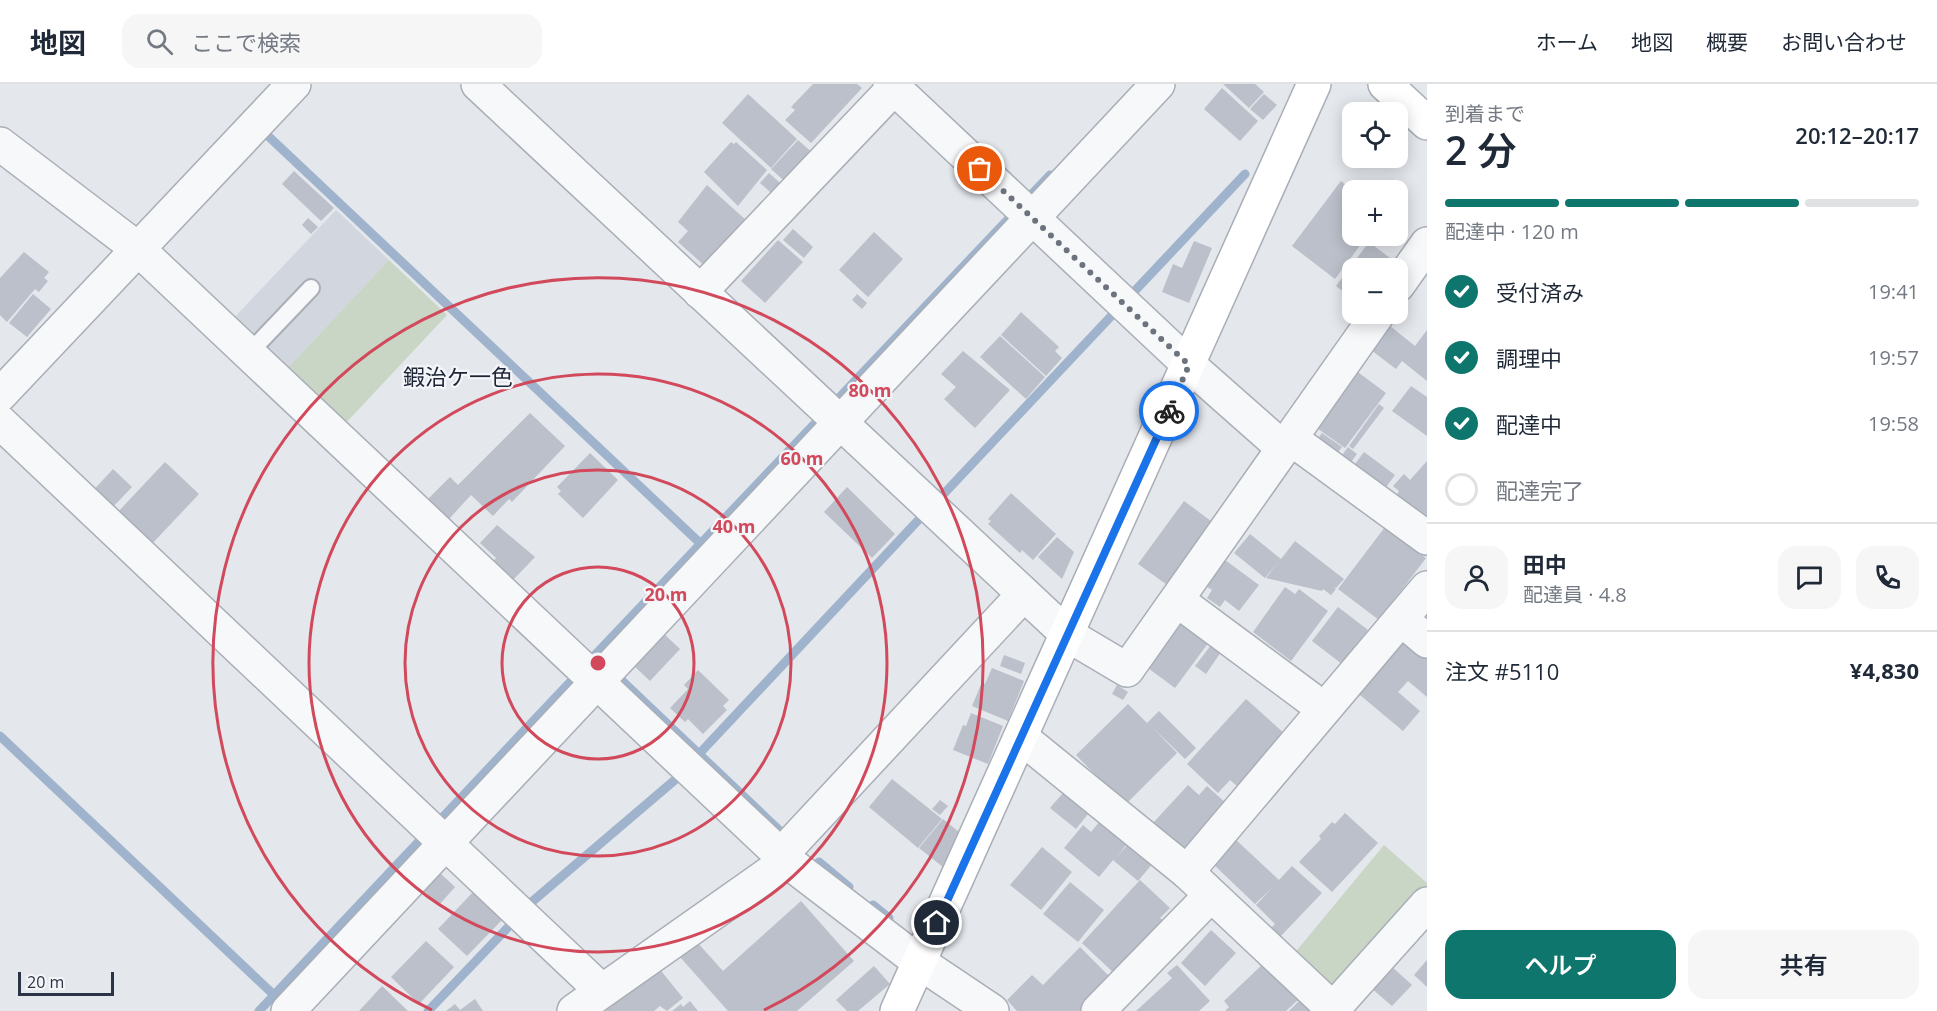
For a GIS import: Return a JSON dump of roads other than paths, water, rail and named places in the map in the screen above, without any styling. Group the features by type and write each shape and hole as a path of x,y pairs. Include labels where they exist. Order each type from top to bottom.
{"main road":[{"path":"897,1011 1022,738 1314,84"},
{"path":"1385,84 1427,123"}],"street":[{"path":"0,395 294,84"},
{"path":"478,84 1068,635 1128,670 1371,324"},
{"path":"288,1011 1158,84"},
{"path":"700,292 892,86 1189,365 1287,443 1427,538"},
{"path":"0,144 138,249 783,858 919,962 992,1011"},
{"path":"1408,271 1427,244"},
{"path":"0,422 602,991"},
{"path":"1187,872 1427,588"},
{"path":"574,1011 783,858 1024,594"},
{"path":"1177,600 1324,710"},
{"path":"1401,619 1427,641"},
{"path":"1022,738 1187,872 1334,1010 1427,904"},
{"path":"1098,1011 1211,895"}],"lane":[{"path":"248,354 311,288"}],"waterway":[{"path":"266,134 701,544"},
{"path":"1130,296 1245,174"},
{"path":"1027,199 1050,175"},
{"path":"835,402 1013,214"},
{"path":"938,500 1116,311"},
{"path":"594,656 821,417"},
{"path":"699,754 924,514"},
{"path":"616,675 780,831"},
{"path":"440,820 572,680"},
{"path":"0,736 274,995"},
{"path":"527,906 676,779"},
{"path":"259,1011 423,837"},
{"path":"819,862 849,887"},
{"path":"873,905 889,918"},
{"path":"428,1011 513,922"}],"district":[{"name":"鍜治ケ一色","path":"458,377"}]}
